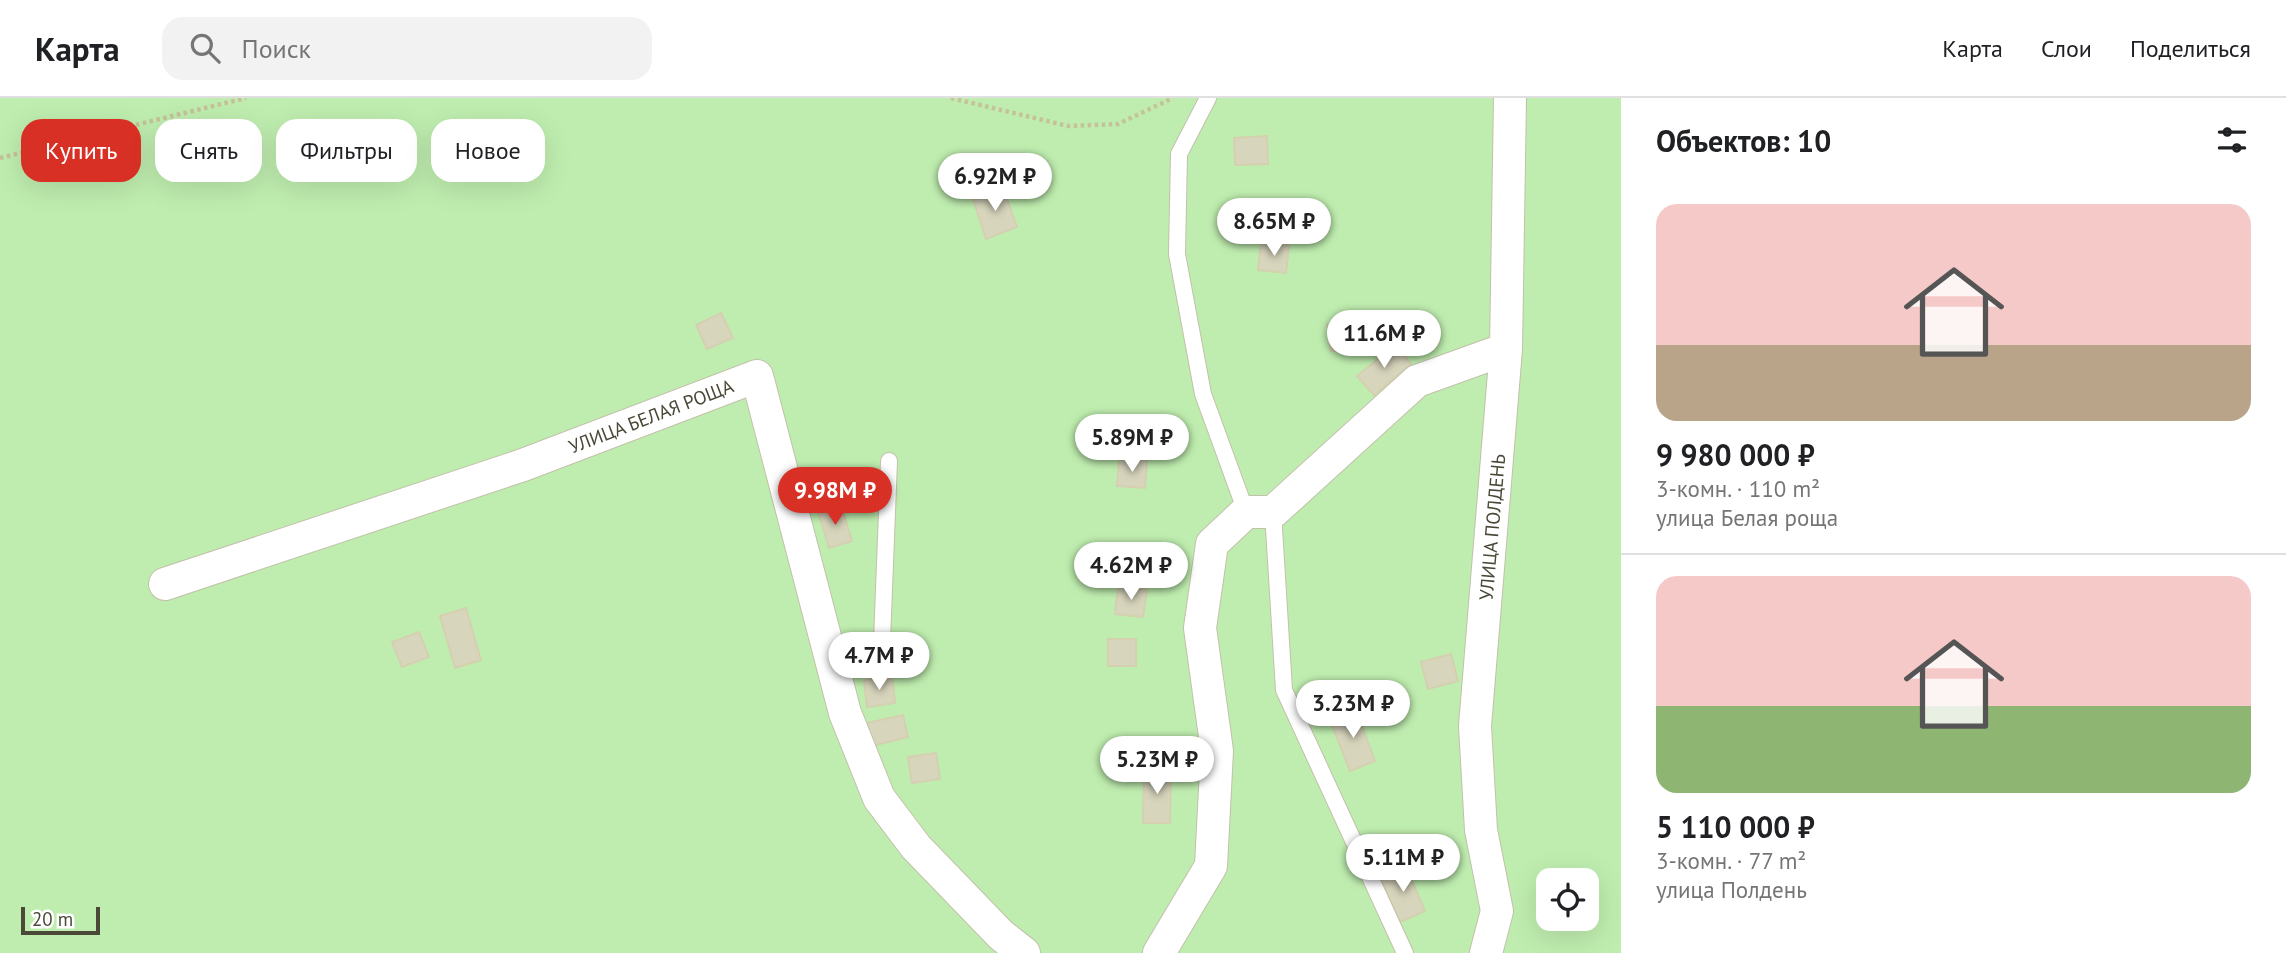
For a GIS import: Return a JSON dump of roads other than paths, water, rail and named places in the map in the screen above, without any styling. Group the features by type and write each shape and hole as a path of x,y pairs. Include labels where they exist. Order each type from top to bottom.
{"street":[{"name":"УЛИЦА ПОЛДЕНЬ","path":"1486,953 1497,911 1481,830 1475,726 1506,349 1510,98"},
{"path":"1159,953 1210,866 1217,751 1199,628 1212,544 1260,512 1417,381 1506,349"},
{"name":"УЛИЦА БЕЛАЯ РОЩА","path":"164,584 523,465 757,376 845,713 879,798 916,847 1001,935 1024,953"}],"lane":[{"path":"1208,98 1180,155 1177,254 1203,394 1260,512 1284,690 1405,953"},
{"path":"834,665 882,641 889,461"}]}
